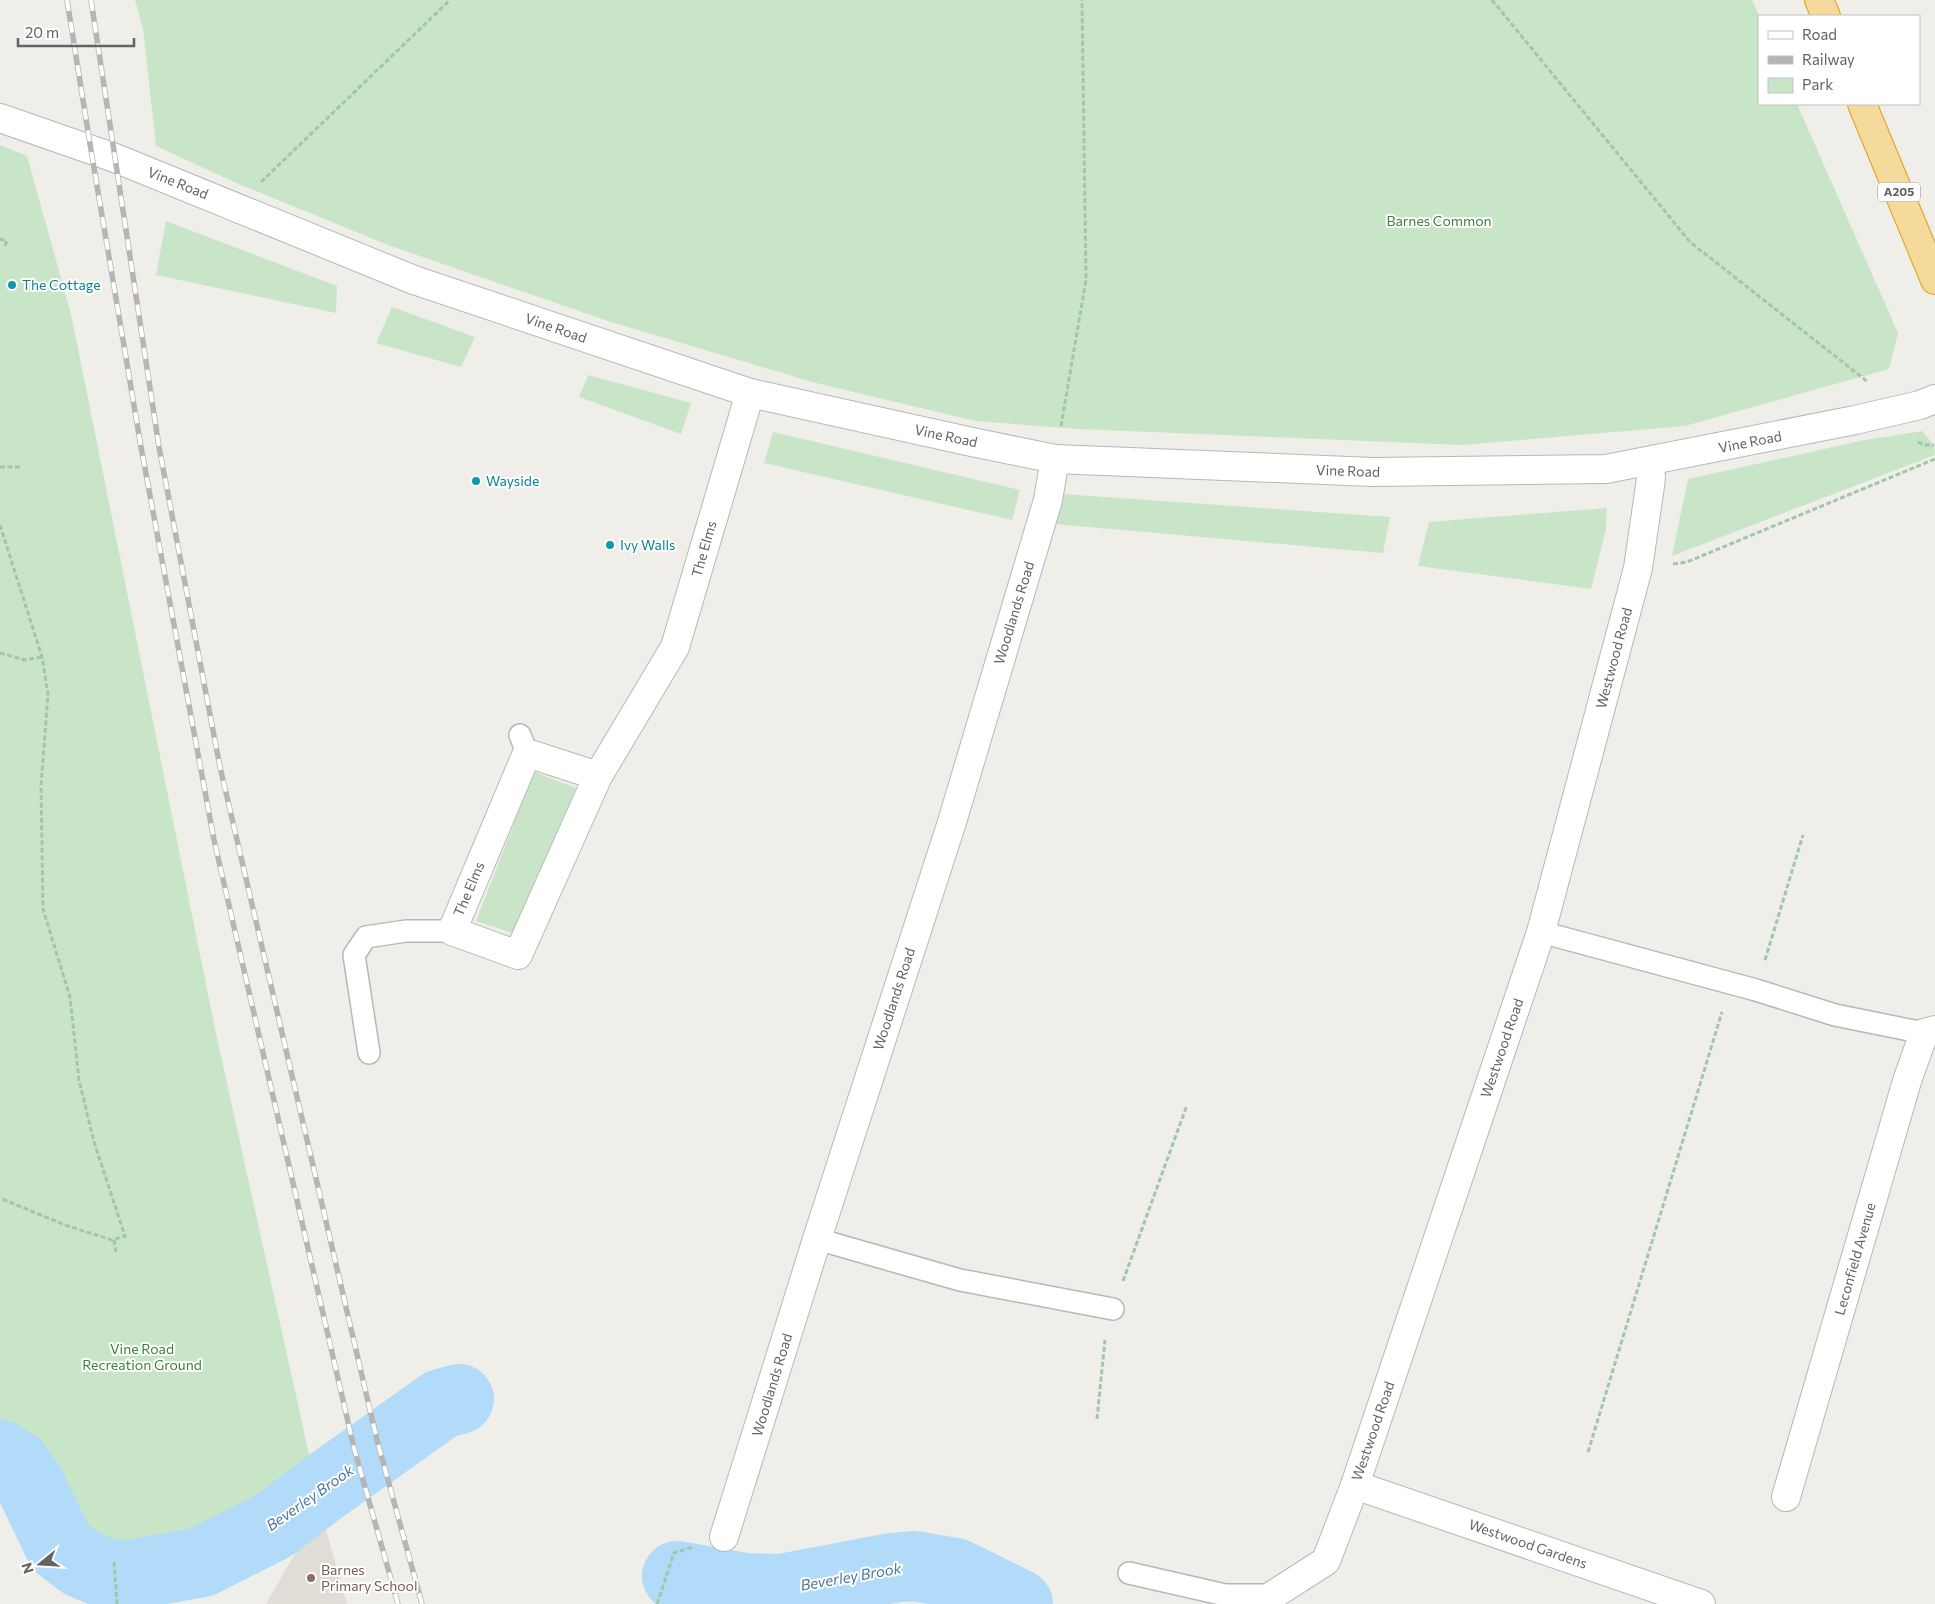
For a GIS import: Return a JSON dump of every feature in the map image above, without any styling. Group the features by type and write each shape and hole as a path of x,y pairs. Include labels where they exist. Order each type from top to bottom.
{"highway":[{"path":"1819,0 1826,15"},
{"name":"A205","path":"1862,105 1935,280"}],"street":[{"name":"Vine Road","path":"0,118 115,158 414,280 750,393 1055,459 1373,472 1606,469 1856,420 1920,405 1935,399"},
{"name":"The Elms","path":"598,776 523,744 452,931 518,955 598,776 675,648 750,393"},
{"name":"Woodlands Road","path":"724,1538 817,1239 955,812 1048,500 1055,459"},
{"name":"Westwood Road","path":"1273,1595 1326,1561 1355,1485 1540,932 1638,568 1651,477 1648,462"},
{"name":"Leconfield Avenue","path":"1786,1497 1907,1081 1929,1032"},
{"name":"Westwood Gardens","path":"1355,1485 1701,1604"}],"lane":[{"path":"369,1053 354,955 366,937 406,931 452,931"},
{"path":"1540,932 1756,990 1835,1015 1929,1032"},
{"path":"817,1239 960,1280 1113,1309"},
{"path":"1129,1574 1225,1595 1273,1595"}],"path":[{"path":"236,206 450,0"},
{"path":"1055,459 1086,280 1082,0"},
{"path":"1492,0 1690,242 1873,386"},
{"path":"0,239 7,241 4,248"},
{"path":"1638,568 1687,562 1935,459"},
{"path":"0,468 20,467"},
{"path":"0,524 42,657 48,694 41,786 43,909 70,998 79,1080 94,1142 125,1236 114,1240 65,1225 0,1198"},
{"path":"0,653 25,660 42,657"},
{"path":"1756,990 1803,835"},
{"path":"1588,1452 1731,983"},
{"path":"1097,1419 1103,1350 1113,1309 1187,1105"},
{"path":"114,1240 116,1252"},
{"path":"657,1604 674,1553"},
{"path":"114,1562 117,1604"}],"shaded area":[{"name":"Barnes Primary School","path":"321,1512 347,1604 266,1604 296,1552"}],"green space":[{"name":"Barnes Common","path":"135,0 1752,0 1759,15 1758,105 1797,105 1898,333 1889,369 1685,426 1462,445 1077,429 975,421 816,383 611,322 388,245 236,183 156,146 143,29"},
{"name":"Vine Road Recreation Ground","path":"0,145 27,156 71,314 215,1029 314,1477 241,1527 180,1549 149,1554 106,1552 81,1536 70,1521 46,1463 7,1433 0,1430"},
{"path":"166,221 337,286 336,313 156,275"},
{"path":"392,307 475,337 461,367 376,343"},
{"path":"588,375 691,403 681,434 579,397"},
{"path":"1922,431 1934,445 1935,455 1672,556 1688,479 1865,440"},
{"path":"773,432 1020,490 1012,520 764,463"},
{"path":"1062,494 1390,517 1383,553 1054,524"},
{"path":"1607,508 1606,529 1591,589 1418,566 1429,522"},
{"path":"534,772 576,788 512,933 476,921"}],"waterway":[{"name":"Beverley Brook","path":"0,1455 17,1466 31,1486 60,1547 81,1563 112,1576 130,1575 202,1562 273,1526 441,1404 459,1399"},
{"name":"Beverley Brook","path":"677,1576 745,1588 782,1589 892,1568 914,1566 955,1573 1018,1604"},
{"path":"86,1590 104,1585 112,1576"}],"railway":[{"path":"67,0 141,447 214,840 354,1448 398,1604"},
{"path":"91,0 159,447 220,767 377,1440 422,1604"}],"place":[{"name":"The Cottage","path":"12,285"},
{"name":"Wayside","path":"476,481"},
{"name":"Ivy Walls","path":"610,545"},
{"name":"Barnes Primary School","path":"311,1578"}]}
